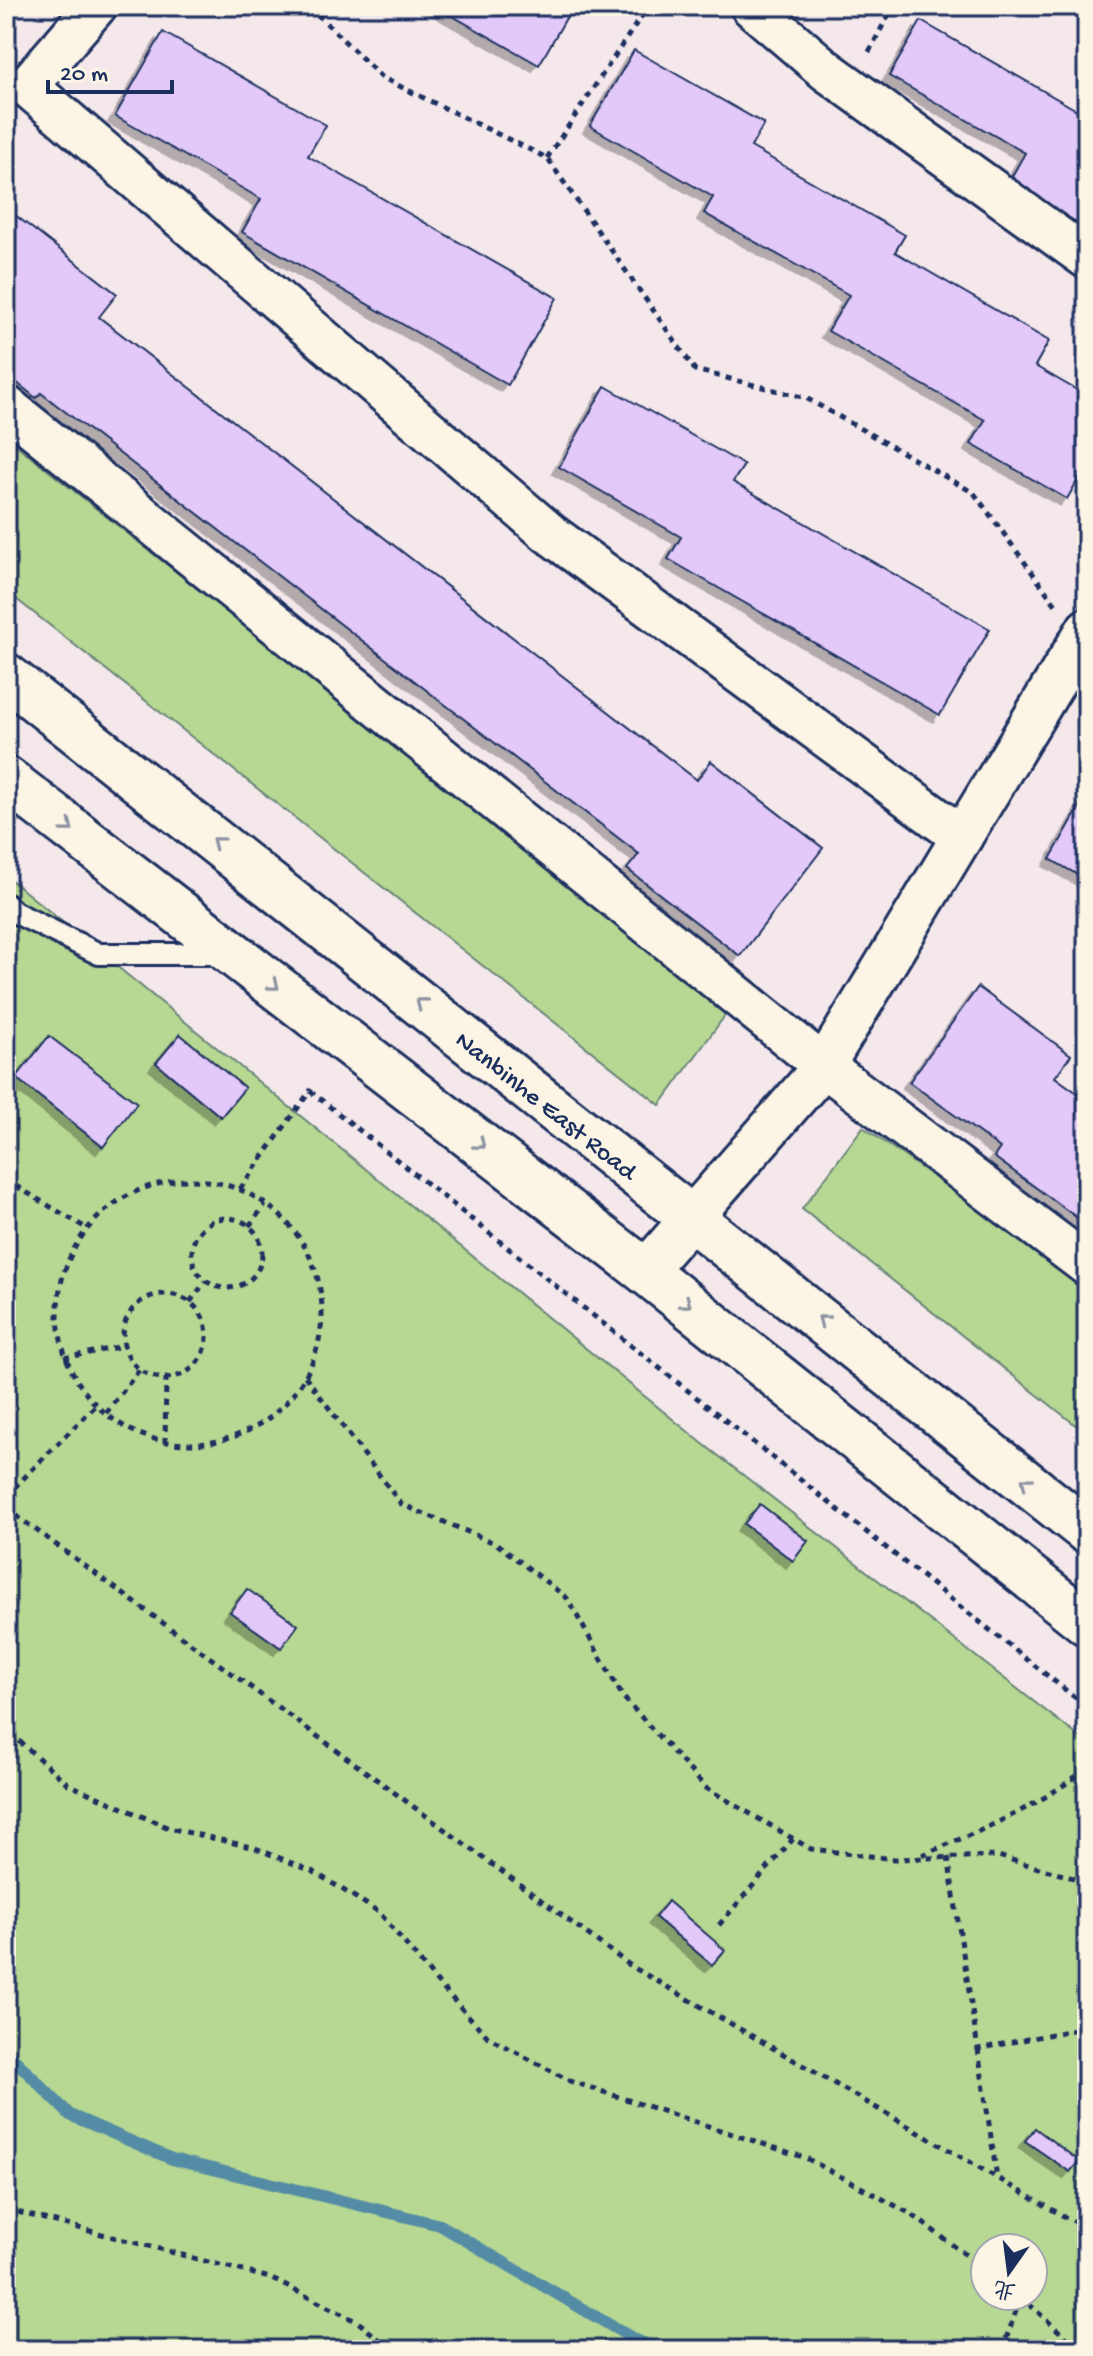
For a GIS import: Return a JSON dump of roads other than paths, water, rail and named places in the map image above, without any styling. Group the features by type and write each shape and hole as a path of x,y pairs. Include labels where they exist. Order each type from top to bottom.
{"main road":[{"name":"Nanbinhe East Road","path":"6,676 1087,1531"},
{"path":"6,779 645,1271 1087,1623"}],"street":[{"path":"96,6 27,86 549,533 962,837"},
{"path":"751,6 850,89 1087,258"},
{"path":"6,406 824,1066 1087,1265"},
{"path":"645,1271 824,1066 1084,634"}],"lane":[{"path":"6,904 14,912 99,954 233,954"}],"waterway":[{"path":"6,2051 70,2115 172,2159 440,2225 637,2341 665,2350"}]}
